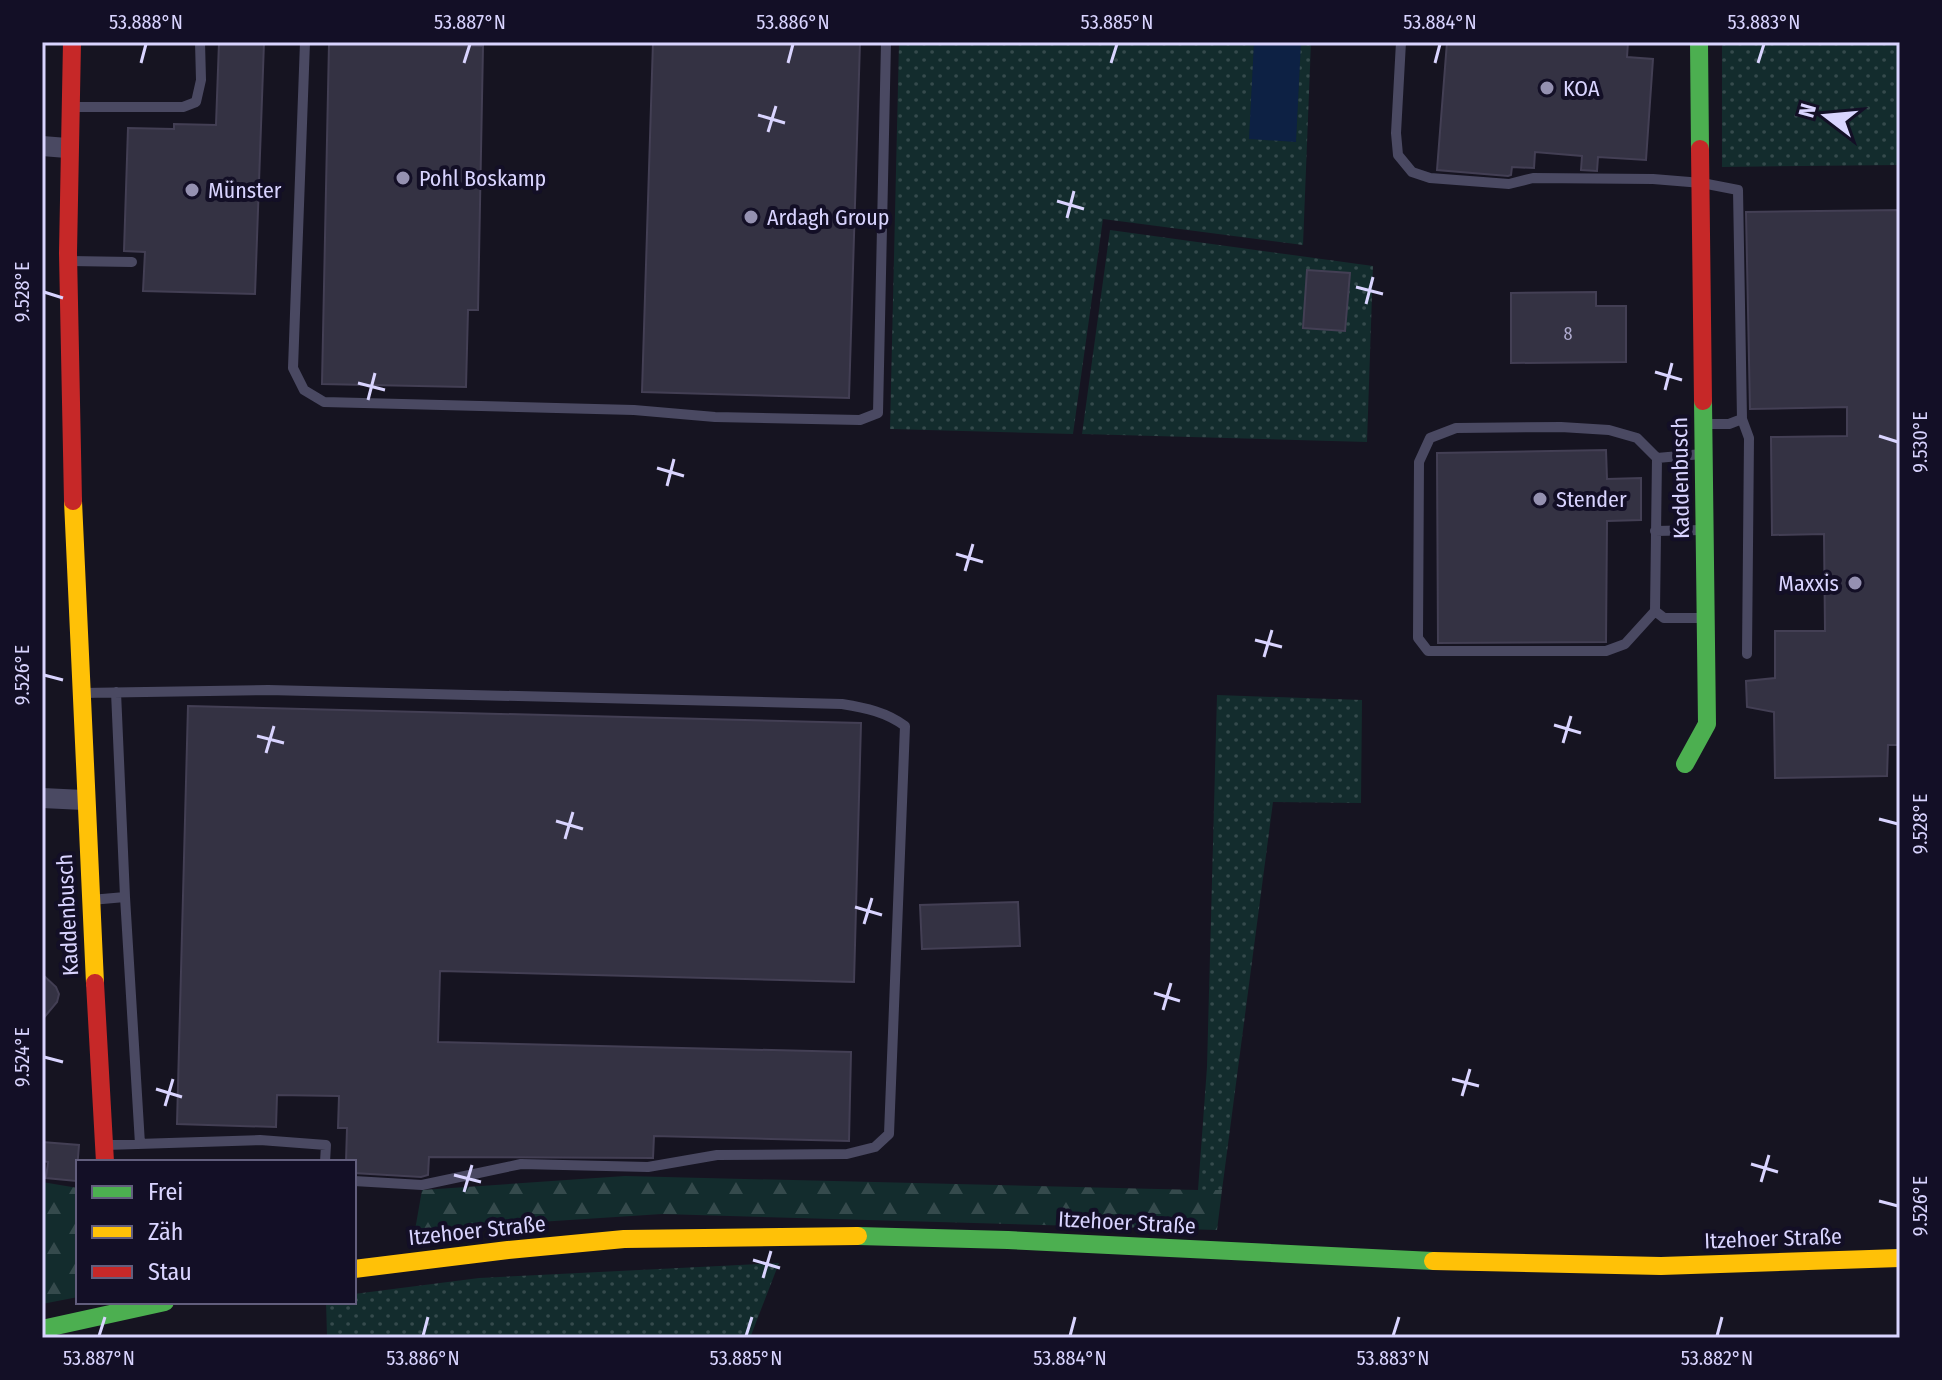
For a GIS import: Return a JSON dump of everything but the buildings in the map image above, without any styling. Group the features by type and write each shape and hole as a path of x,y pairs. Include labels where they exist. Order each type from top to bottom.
{"street":[{"name":"Kaddenbusch","path":"72,42 67,148 69,421 84,800 104,1153"},
{"name":"Kaddenbusch","path":"1685,764 1707,724 1699,42"},
{"path":"42,146 67,148"},
{"path":"42,798 84,800"},
{"name":"Itzehoer Straße","path":"356,1269 496,1250 662,1237 768,1236 974,1238 1583,1266 1900,1258"},
{"path":"42,1329 115,1307 145,1304"}],"lane":[{"path":"69,107 183,107 196,102 201,80 200,42"},
{"path":"305,42 293,368 304,390 324,402 634,410 715,417 860,420 878,413 886,42"},
{"path":"1401,42 1396,133 1398,155 1412,172 1430,178 1509,184 1533,178 1653,179 1738,190 1742,419 1749,438 1747,654"},
{"path":"68,261 132,262"},
{"path":"1704,424 1729,424 1742,419"},
{"path":"1456,428 1609,430 1637,438 1657,458 1655,611 1625,644 1606,651 1428,651 1418,638 1419,462 1430,438 1456,428"},
{"path":"1657,458 1704,454"},
{"path":"1655,531 1705,530"},
{"path":"1655,611 1664,618 1706,618"},
{"path":"80,693 268,690 842,704 870,708 891,716 905,726 889,1134 875,1147 847,1154 717,1155 648,1167 521,1164 422,1185 356,1181"},
{"path":"116,692 140,1144"},
{"path":"90,900 125,897"},
{"path":"104,1153 140,1144 260,1140 326,1145 325,1160"}],"green space":[{"path":"899,42 1311,42 1303,245 1103,219 1073,434 890,429"},
{"path":"1722,42 1900,42 1900,165 1722,167"},
{"path":"1110,230 1373,266 1367,442 1082,434"},
{"path":"1217,695 1362,700 1361,803 1273,802 1222,1190 1198,1190 1207,1067"},
{"path":"625,1176 1222,1190 1217,1230 662,1214 415,1230 422,1190"},
{"path":"42,1182 76,1188 76,1297 42,1304"},
{"path":"779,1263 750,1338 327,1336 326,1304 356,1304 356,1294 479,1278"}],"water":[{"path":"1254,42 1301,42 1296,142 1249,139"}],"traffic: fast":[{"path":"1699,42 1700,149"},
{"path":"1685,764 1707,724 1703,401"},
{"path":"858,1236 1008,1240 1433,1261"},
{"path":"42,1329 156,1304"}],"traffic: slow":[{"path":"73,501 95,983"},
{"path":"356,1269 624,1239 858,1236"},
{"path":"1433,1261 1661,1266 1900,1258"}],"traffic: jam":[{"path":"72,42 68,253 73,501"},
{"path":"1700,149 1703,401"},
{"path":"95,983 105,1160"}],"place":[{"name":"KOA","path":"1547,88"},
{"name":"Pohl Boskamp","path":"403,178"},
{"name":"Münster","path":"192,190"},
{"name":"Ardagh Group","path":"751,217"},
{"name":"Stender","path":"1540,499"},
{"name":"Maxxis","path":"1855,583"}]}
